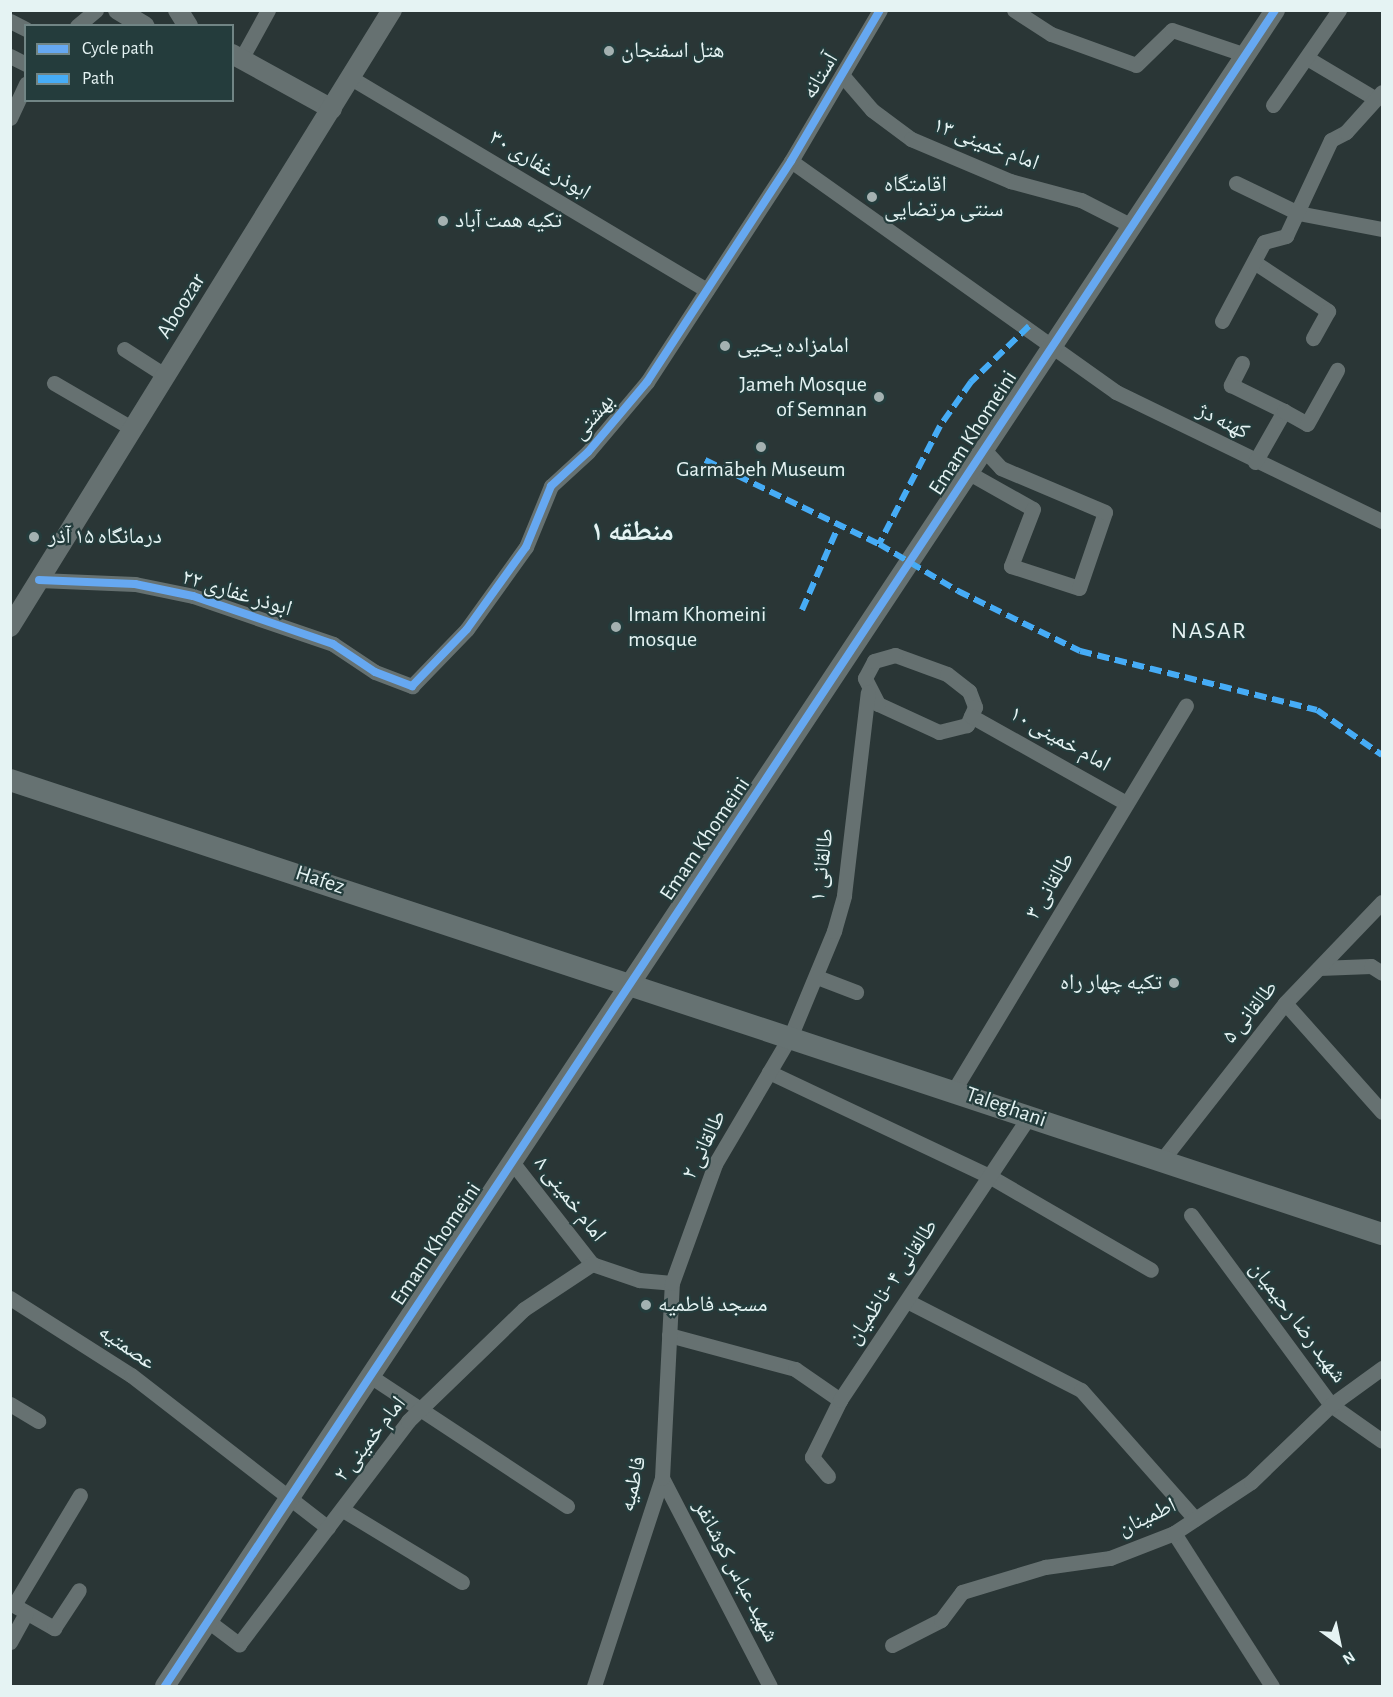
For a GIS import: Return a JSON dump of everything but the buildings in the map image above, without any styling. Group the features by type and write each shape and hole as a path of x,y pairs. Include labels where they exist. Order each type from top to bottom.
{"main road":[{"name":"Hafez","path":"10,780 387,902 627,988"},
{"name":"Taleghani","path":"627,988 791,1035 1383,1234"}],"street":[{"path":"79,24 96,10"},
{"path":"118,10 142,24"},
{"path":"178,10 187,24"},
{"path":"268,10 237,56 332,108"},
{"name":"Aboozar","path":"10,627 392,10"},
{"name":"آستانه","path":"791,160 880,10"},
{"path":"1014,10 1051,34 1136,65 1172,30 1246,55"},
{"name":"Emam Khomeini","path":"165,1686 1275,10"},
{"path":"1273,105 1339,10"},
{"path":"10,21 24,28"},
{"path":"10,56 24,63"},
{"path":"1222,321 1264,242 1286,236 1331,140 1346,132 1379,96 1307,58"},
{"name":"امام خمینی ۱۳","path":"842,75 872,110 911,139 983,172 1081,200 1132,226"},
{"name":"ابوذر غفاری ۳۰","path":"351,78 707,290"},
{"path":"10,118 24,87"},
{"name":"بهشتی","path":"412,686 467,629 526,547 551,486 588,452 647,382 791,160"},
{"name":"کهنه دژ","path":"791,160 1054,344 1116,392 1256,462 1383,521"},
{"path":"1236,183 1298,213 1383,229"},
{"path":"1254,262 1328,311 1313,338"},
{"path":"124,349 166,376"},
{"path":"1242,363 1231,385 1307,424 1337,370"},
{"path":"54,383 133,429"},
{"path":"1256,462 1284,411"},
{"path":"969,473 1033,509 1011,566 1079,588 1105,512 1001,468 984,450"},
{"name":"ابوذر غفاری ۲۲","path":"39,580 135,584 192,596 333,644 375,672 412,686"},
{"name":"طالقانی ۱","path":"791,1035 817,977 844,895 868,692 865,678 874,661 895,654 947,674 969,691 975,707 971,716"},
{"path":"868,692 878,704 939,732 955,732 971,716"},
{"name":"طالقانی ۳","path":"954,1090 1186,705"},
{"name":"امام خمینی ۱۰","path":"971,716 1126,803"},
{"name":"طالقانی ۵","path":"1162,1160 1285,1003 1383,902"},
{"path":"1319,968 1371,966 1383,973"},
{"path":"817,977 856,992"},
{"path":"1285,1003 1383,1112"},
{"name":"طالقانی ۲","path":"672,1283 715,1164 791,1035"},
{"path":"769,1072 989,1176 1151,1270"},
{"name":"طالقانی ۴ -ناظمیان","path":"828,1476 812,1457 840,1401 1030,1115"},
{"name":"امام خمینی ۸","path":"512,1162 592,1264"},
{"name":"شهید رضا رحیمیان","path":"1191,1215 1331,1404 1383,1441"},
{"path":"592,1264 639,1280 672,1283"},
{"name":"امام خمینی ۲","path":"208,1621 239,1644 421,1409 524,1309 592,1264"},
{"name":"فاطمیه","path":"594,1686 662,1478 672,1283"},
{"name":"عصمتیه","path":"10,1298 131,1375 328,1528"},
{"path":"907,1301 1081,1390 1195,1519"},
{"path":"669,1335 795,1369 840,1401"},
{"name":"اطمینان","path":"892,1645 941,1620 962,1592 994,1581 1110,1558 1174,1533 1251,1482 1331,1404 1383,1368"},
{"path":"370,1376 567,1506"},
{"path":"10,1404 38,1421"},
{"name":"شهید عباس کوشانفر","path":"662,1478 770,1686"},
{"path":"10,1642 17,1607 80,1495"},
{"path":"344,1510 462,1582"},
{"path":"1174,1533 1272,1686"},
{"path":"17,1607 54,1629 80,1590"}],"marked path":[{"path":"1029,326 971,382 940,426 879,544 958,591 1080,651 1317,710 1382,755"},
{"path":"705,460 879,544"},
{"path":"802,610 839,525"}],"cycle path":[{"path":"39,580 135,584 193,596 333,644 375,672 412,686 467,629 526,547 551,486 588,452 647,382 791,161 880,10"},
{"path":"165,1686 1275,10"}],"place":[{"name":"هتل اسفنجان","path":"609,51"},
{"name":"اقامتگاه سنتی مرتضایی","path":"872,197"},
{"name":"تکیه همت آباد","path":"443,221"},
{"name":"امامزاده یحیی","path":"725,346"},
{"name":"Jameh Mosque of Semnan","path":"879,397"},
{"name":"Garmābeh Museum","path":"761,447"},
{"name":"درمانگاه ۱۵ آذر","path":"34,537"},
{"name":"Imam Khomeini mosque","path":"616,627"},
{"name":"تکیه چهار راه","path":"1174,983"},
{"name":"مسجد فاطمیه","path":"646,1305"}],"district":[{"name":"منطقه ۱","path":"632,532"},
{"name":"NASAR","path":"1209,632"}]}
